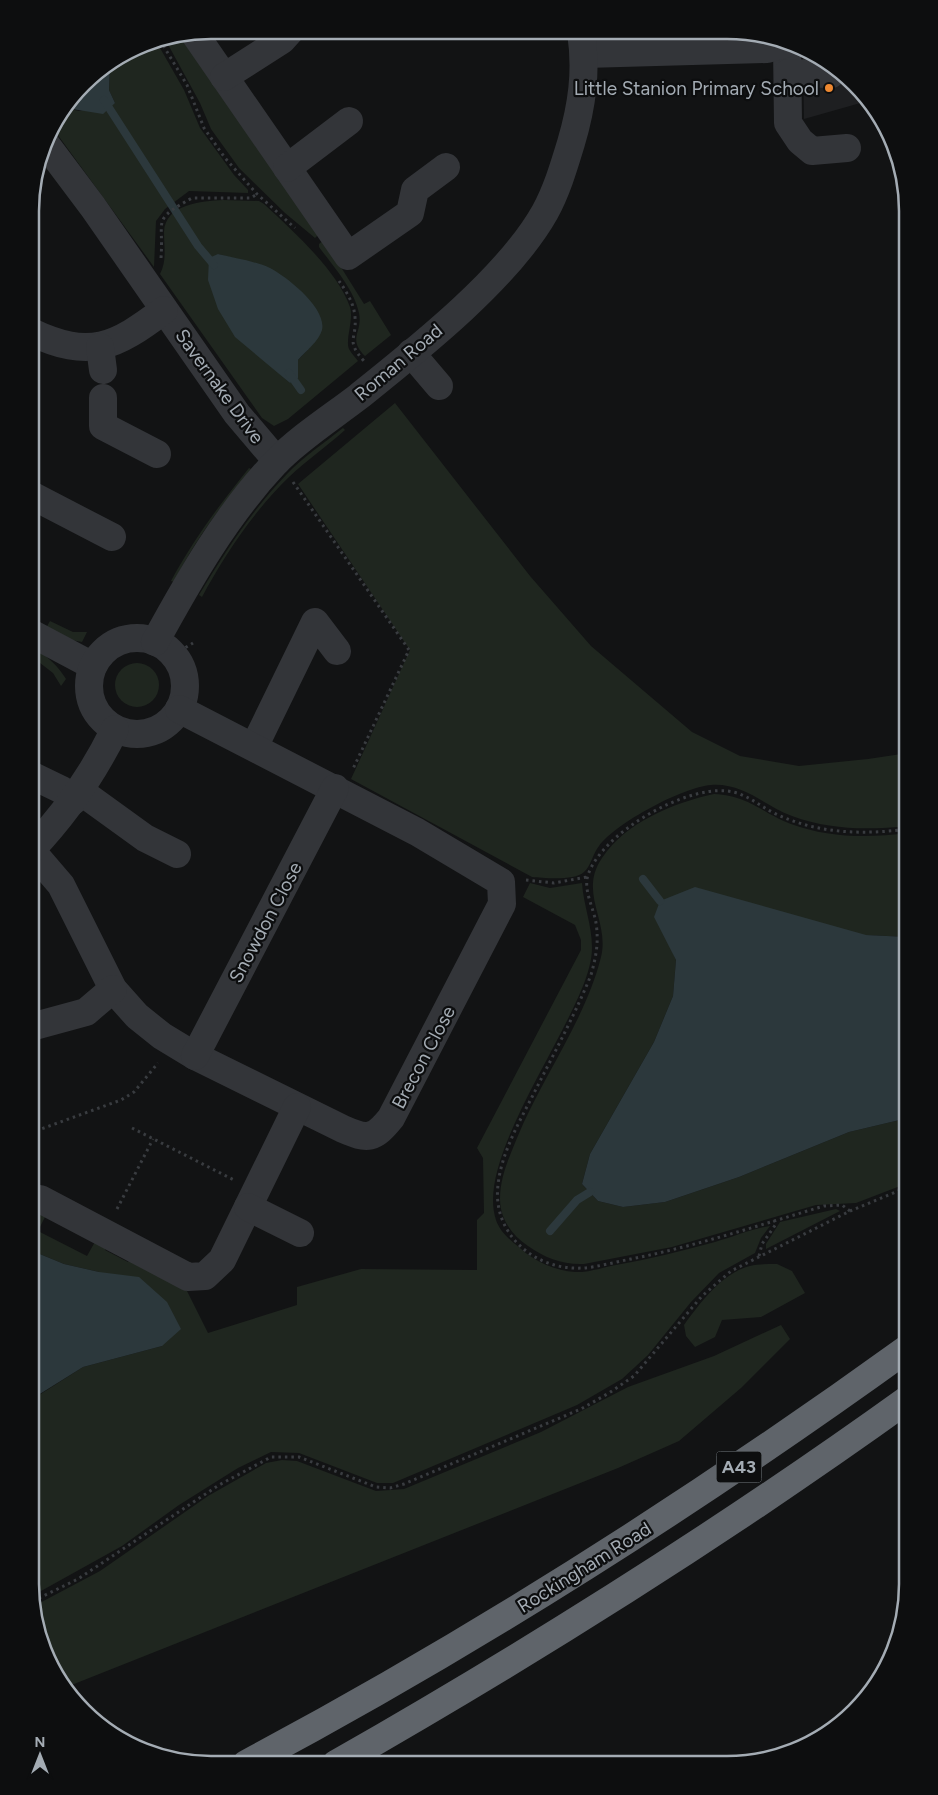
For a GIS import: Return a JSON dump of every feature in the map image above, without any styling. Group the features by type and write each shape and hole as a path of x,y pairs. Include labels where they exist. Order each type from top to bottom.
{"highway":[{"name":"Rockingham Road","path":"260,1756 433,1659 565,1581 785,1436 899,1354"},
{"name":"A43","path":"350,1756 453,1697 699,1544 810,1469 899,1405"}],"street":[{"path":"224,76 283,39"},
{"path":"199,40 348,256 410,213 415,190 446,168"},
{"name":"Roman Road","path":"155,642 218,533 512,259 545,212 562,172 580,114 584,83 583,43 767,49 778,47"},
{"path":"786,50 788,123 800,140 812,151 847,148"},
{"path":"788,73 831,74"},
{"path":"287,168 349,121"},
{"name":"Savernake Drive","path":"50,150 251,433 285,471"},
{"name":"Savernake Drive","path":"39,336 65,347 102,358 115,341 164,310"},
{"path":"411,353 438,386"},
{"path":"103,398 103,426 157,454"},
{"path":"39,500 112,537"},
{"path":"254,747 315,622 337,651"},
{"path":"39,637 93,666"},
{"path":"141,638 155,642 168,650 179,662 184,677 184,693 179,709 170,720 158,729 144,733 129,733 115,729 103,720 94,708 89,694 89,680 93,666 101,654 112,644 126,639 141,638"},
{"path":"179,709 417,832 500,882"},
{"path":"39,842 54,826 77,796 96,766 115,729"},
{"path":"39,779 77,796 145,838 178,854"},
{"name":"Snowdon Close","path":"195,1056 338,790"},
{"name":"Brecon Close","path":"39,859 61,885 113,989 137,1016 171,1042 195,1056 358,1136 370,1137 379,1132 391,1118 495,918 502,904 500,882"},
{"path":"39,1025 86,1012 113,989"},
{"path":"40,1199 188,1278 205,1276 222,1260 297,1106"},
{"path":"252,1199 300,1233"}],"path":[{"path":"163,46 187,86 204,128 225,158 257,194 299,232"},
{"path":"142,279 156,272 161,264 160,226 163,217 169,212 192,198 251,198 257,194"},
{"path":"334,274 353,305 355,327 352,340 354,349 366,363"},
{"path":"285,471 409,650 338,790"},
{"path":"850,1211 842,1205 824,1206 701,1243 583,1268 562,1267 530,1253 508,1233 500,1218 497,1202 498,1184 507,1152 581,1000 598,952 596,921 589,898 587,877 607,845 635,822 665,806 711,791 742,794 774,813 803,824 835,832 862,833 899,830"},
{"path":"500,882 515,876 531,882 554,883 587,877"},
{"path":"39,1130 104,1107 134,1092 154,1068 171,1042"},
{"path":"132,1128 252,1199"},
{"path":"104,1233 153,1139"},
{"path":"40,1598 78,1578 219,1485 271,1457 298,1457 376,1487 390,1488 413,1481 580,1409 634,1376 718,1280 731,1270 850,1211 899,1191"},
{"path":"759,1256 762,1244 776,1224 774,1220"}],"shaded area":[{"path":"184,41 319,234 315,238 285,213 239,168 211,129 200,103 168,45"},
{"path":"159,47 184,90 200,128 234,175 248,190 248,193 189,191 165,209 156,221 154,267 57,134 72,109 79,111 115,103 109,90 110,72 135,56"},
{"name":"Little Stanion Primary School","path":"803,56 841,81 861,103 804,119"},
{"path":"110,72 109,90 115,103 103,114 72,109 97,81"},
{"path":"259,201 264,204 313,251 335,279 350,307 351,318 348,345 358,361 288,419 274,426 262,418 160,274 164,259 164,232 166,223 171,215 195,203","holes":["218,254 240,260 314,343 298,360 298,378 290,383 260,356"]},
{"path":"324,240 364,304 370,301 391,335 365,356 356,340 360,320 353,295 319,247 319,244"},
{"path":"218,254 270,268 286,278 304,294 318,312 322,321 322,330 315,342 298,360 298,378 290,383 235,337 218,309 208,280 209,258"},
{"path":"395,403 530,576 591,646 692,732 740,756 799,766 899,754 899,827 849,828 806,821 734,787 711,785 699,787 668,799 620,827 599,846 590,863 580,875 559,878 532,877 351,779 410,650 298,484"},
{"path":"343,428 345,430 276,490 230,549 202,597 199,595 240,532 274,488 300,462"},
{"path":"249,468 251,469 200,538 174,582 171,581 207,523"},
{"path":"50,621 73,632 87,632 82,642 71,640 46,628"},
{"path":"39,651 63,674 66,679 61,686 53,673 39,662"},
{"path":"137,663 149,667 155,673 159,685 155,697 149,703 137,707 125,703 119,697 115,685 119,673 125,667"},
{"path":"714,794 737,798 791,824 820,832 849,836 899,834 899,937 866,935 667,940 676,960 673,996 654,1042 590,1154 582,1184 598,1201 623,1207 665,1202 739,1177 849,1132 899,1120 899,1186 856,1203 816,1205 672,1247 584,1264 554,1260 528,1246 512,1232 502,1213 500,1191 506,1168 527,1115 585,1004 594,981 603,944 594,895 595,871 612,845 637,824 667,809"},
{"path":"530,883 550,888 582,883 592,946 589,968 579,995 528,1095 499,1164 493,1194 496,1220 500,1228 509,1239 533,1258 557,1269 574,1272 590,1271 666,1255 770,1226 761,1238 755,1253 719,1273 691,1302 648,1355 622,1379 577,1405 393,1483 377,1483 299,1453 271,1452 238,1468 179,1505 122,1546 39,1592 39,1395 83,1367 162,1346 99,1272 64,1264 39,1254 39,1232 87,1256 96,1240 107,1246 105,1250 128,1262 131,1257 183,1283 208,1333 297,1305 297,1287 361,1269 477,1270 477,1220 484,1213 483,1158 477,1148 581,950 581,940 575,925 523,897"},
{"path":"695,887 866,935 899,937 899,1120 849,1132 739,1177 665,1202 623,1207 598,1201 582,1184 590,1154 654,1042 673,996 676,960 654,917 660,901"},
{"path":"836,1209 840,1211 766,1249 766,1244 780,1222"},
{"path":"39,1212 46,1215 39,1229"},
{"path":"39,1254 64,1264 99,1272 139,1277 167,1302 181,1329 162,1346 83,1367 39,1394"},
{"path":"777,1264 792,1271 805,1293 761,1317 722,1320 715,1337 695,1347 686,1336 684,1325 712,1290 730,1275 750,1266"},
{"path":"781,1325 790,1339 741,1388 679,1441 618,1468 71,1685 56,1660 45,1629 40,1603 100,1571 208,1496 266,1463 282,1460 297,1461 376,1491 404,1489 541,1432 628,1387 714,1356"}],"waterway":[{"path":"104,100 198,246 214,265"},
{"path":"289,373 301,390"},
{"path":"643,879 660,901"},
{"path":"550,1231 577,1200 590,1192"}],"place":[{"name":"Little Stanion Primary School","path":"829,88"}]}
